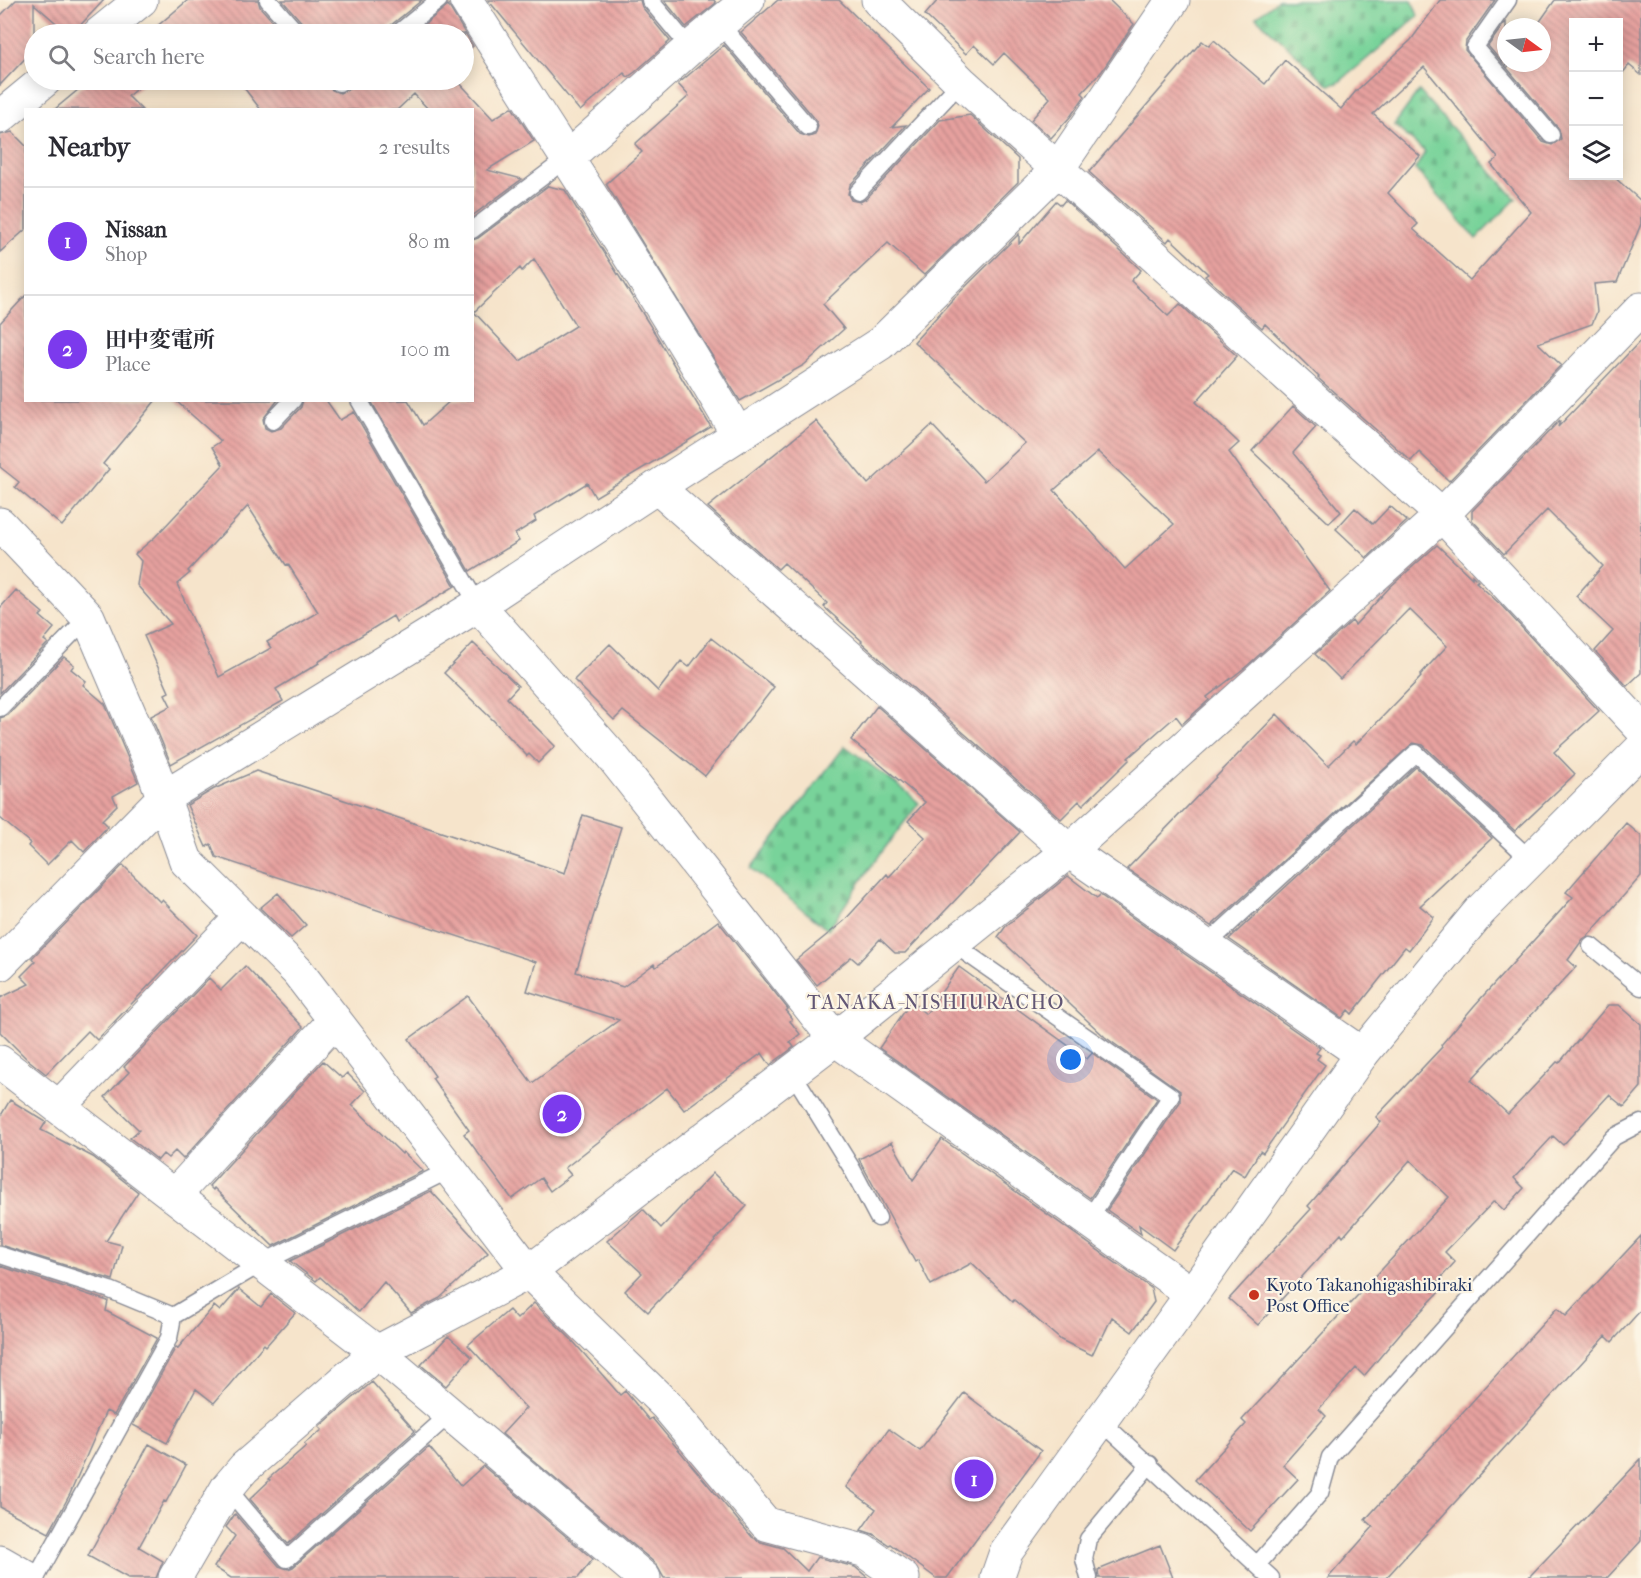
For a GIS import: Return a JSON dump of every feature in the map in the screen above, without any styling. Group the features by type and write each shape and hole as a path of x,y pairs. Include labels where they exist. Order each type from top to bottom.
{"street":[{"path":"111,24 141,0"},
{"path":"466,0 683,339 738,435"},
{"path":"566,159 690,48 748,0"},
{"path":"878,0 961,82 1057,170 1442,515 1641,728"},
{"path":"0,964 164,798 478,605 881,343 1057,170 1173,0"},
{"path":"0,117 33,90"},
{"path":"175,1578 227,1488 244,1468 376,1352 529,1272 835,1039 1068,851 1442,515 1641,309"},
{"path":"657,487 1068,851 1362,1054"},
{"path":"0,524 88,617 164,798 186,861 297,971 529,1272 666,1405 766,1524 862,1550 903,1578"},
{"path":"478,605 611,755 835,1039 1192,1294"},
{"path":"996,1578 1006,1552 1362,1054 1480,911 1641,749"},
{"path":"59,1107 242,917"},
{"path":"174,1196 335,1020"},
{"path":"0,1062 376,1352 644,1578"},
{"path":"0,1562 28,1578"}],"lane":[{"path":"268,0 289,24"},
{"path":"409,24 439,0"},
{"path":"650,0 690,48"},
{"path":"1508,0 1475,47 1551,135"},
{"path":"719,23 808,127"},
{"path":"858,192 961,82"},
{"path":"474,228 566,159"},
{"path":"273,421 291,402"},
{"path":"360,402 478,605"},
{"path":"0,708 88,617"},
{"path":"1205,945 1416,753 1531,860"},
{"path":"952,943 1171,1096 1088,1220"},
{"path":"1591,946 1641,987"},
{"path":"792,1072 851,1167 878,1218"},
{"path":"1257,1565 1320,1493 1330,1457 1614,1137 1641,1123"},
{"path":"173,1316 262,1263 451,1169"},
{"path":"0,1255 110,1290 173,1316"},
{"path":"36,1578 170,1338 173,1316"},
{"path":"227,1488 287,1559 450,1414"},
{"path":"1101,1421 1271,1578"},
{"path":"1089,1578 1084,1559 1088,1539 1150,1464"}],"green space":[{"path":"1278,0 1412,0 1418,16 1338,83 1329,85 1256,17"},
{"path":"1419,91 1516,199 1476,239 1415,169 1425,152 1394,125"},
{"path":"845,746 919,803 872,865 828,930 751,868"}],"building":[{"path":"16,0 104,0 81,24 57,24 34,4 34,24 24,24 24,60 0,85 0,16"},
{"path":"188,0 258,0 260,7 275,24 160,24"},
{"path":"282,0 422,0 392,24 303,24"},
{"path":"488,0 640,0 642,7 670,41 628,77 624,73 580,111"},
{"path":"664,0 714,0 716,3 686,27"},
{"path":"778,0 839,0 929,88 892,127 906,125 850,185 848,194 851,200 860,202 866,199 940,120 970,115 1018,159 1018,182 924,275 888,243 823,304 844,329 804,365 740,401 606,184 642,152 635,144 689,96 678,84 724,45 800,134 809,137 815,135 818,126 816,120 741,32"},
{"path":"938,0 1109,0 1134,24 1102,71 1082,93 1085,96 1070,117 1051,138 1031,120 1050,98 1004,53 994,64 974,45 966,54 925,15"},
{"path":"1440,0 1495,0 1466,41 1465,50 1543,142 1552,145 1561,139 1559,129 1510,72 1551,72 1551,18 1542,18 1555,0 1641,0 1641,75 1629,65 1623,73 1623,18 1569,18 1569,180 1617,180 1641,201 1641,224 1617,282 1594,284 1597,312 1592,324 1538,343 1561,365 1449,481 1419,452 1411,461 1318,378 1265,324 1262,328 1205,276 1208,274 1170,238 1167,242 1089,172 1202,41 1209,46 1214,40 1265,84 1285,60 1341,109 1356,91 1411,40","holes":["1424,67 1498,158 1491,164 1531,212 1470,280 1413,229 1418,224 1388,193 1420,156 1373,114"]},
{"path":"448,5 460,24 425,24"},
{"path":"1497,34 1497,56 1488,46"},
{"path":"78,90 135,90 128,96 140,108 56,108"},
{"path":"246,90 332,90 340,93 346,90 466,90 493,119 512,107 534,141 487,170 522,179 474,215 474,108 427,108 414,94 399,108 259,108"},
{"path":"12,132 24,144 24,231 0,252 0,135"},
{"path":"548,186 565,190 711,427 595,497 587,483 534,516 536,521 515,534 519,541 470,571 372,402 409,402 423,425 449,402 474,402 474,312 474,239","holes":["534,259 576,326 520,361 474,312 520,268 522,271"]},
{"path":"1065,200 1141,270 1131,281 1168,316 1180,304 1237,356 1196,402 1239,443 1229,452 1330,591 1247,666 1207,697 1209,700 1182,724 1176,716 1128,758 1129,760 1083,805 1079,801 1061,819 861,642 824,607 827,603 784,563 778,569 708,507 816,421 868,484 932,425 984,481 1025,443 914,342 952,300 1019,234 1019,244 1056,201 1061,205","holes":["1098,452 1174,524 1125,569 1054,490"]},
{"path":"24,297 24,402 154,402 103,464 109,469 62,526 15,487 19,482 0,467 0,323"},
{"path":"1641,340 1641,673 1627,686 1595,651 1613,631 1576,596 1603,566 1547,510 1504,554 1472,520 1472,511 1560,420 1558,427"},
{"path":"177,402 276,402 263,419 265,428 271,431 281,428 301,407 302,402 327,402 340,420 354,412 455,586 396,622 393,616 318,662 276,689 283,701 171,764 151,716 171,706 165,694 169,692 144,636 171,624 137,585 141,561 135,554 155,537 223,465 212,447 221,441","holes":["248,506 286,565 288,564 318,612 267,642 271,648 219,677 177,584 190,573 188,571"]},
{"path":"1293,406 1316,427 1293,453 1341,512 1329,523 1252,451"},
{"path":"1390,506 1407,521 1367,558 1336,529 1355,508 1373,524"},
{"path":"1437,545 1478,581 1476,582 1500,604 1599,711 1554,752 1575,774 1515,831 1423,745 1413,743 1211,926 1127,869 1277,714 1328,766 1353,741 1356,744 1421,677 1420,675 1447,646 1409,609 1340,679 1315,654 1352,621 1355,625 1390,587"},
{"path":"16,590 43,613 40,616 54,628 44,640 48,643 0,693 0,608"},
{"path":"711,638 774,687 705,776 623,711 614,720 574,680 610,644 658,691 681,661 689,667"},
{"path":"473,643 518,686 507,698 555,746 538,763 529,754 527,756 444,673"},
{"path":"64,657 74,665 71,669 86,681 83,685 105,704 138,782 113,796 117,805 102,820 108,826 84,852 72,840 47,865 28,846 30,843 0,818 0,718 8,715"},
{"path":"877,706 1020,832 905,953 895,953 880,939 858,963 851,957 817,985 796,960 844,921 887,874 889,877 925,837 908,821 925,802 851,740"},
{"path":"1416,767 1492,838 1420,906 1434,917 1409,950 1405,947 1352,1014 1348,1010 1342,1018 1229,939"},
{"path":"256,771 565,873 583,815 621,827 576,972 623,987 654,964 656,967 718,921 788,1009 786,1011 792,1019 790,1021 800,1034 790,1042 794,1047 770,1065 762,1053 684,1110 667,1088 565,1168 571,1175 550,1191 541,1178 512,1199 464,1134 469,1130 432,1078 435,1076 409,1039 468,996 532,1083 619,1020 527,991 536,962 216,857 211,844 206,847 187,805 214,789"},
{"path":"1626,823 1641,836 1641,876 1583,939 1568,960 1576,967 1471,1080 1508,1114 1557,1062 1559,1063 1608,1005 1619,1005 1641,1024 1641,1087 1624,1107 1609,1095 1563,1145 1553,1136 1514,1178 1524,1188 1504,1210 1494,1201 1445,1252 1455,1262 1437,1282 1443,1288 1364,1376 1356,1368 1319,1409 1326,1416 1283,1465 1298,1479 1250,1531 1195,1480 1246,1424 1242,1420 1449,1197 1410,1160 1343,1237 1341,1234 1258,1325 1229,1299 1311,1209 1308,1206 1381,1122 1376,1117 1442,1047 1441,1045 1474,1006 1573,897 1566,892"},
{"path":"123,865 197,935 97,1040 88,1031 46,1074 0,1032 0,998 29,984 21,976 35,962 32,958"},
{"path":"1068,876 1097,898 1100,895 1320,1048 1316,1053 1320,1055 1317,1059 1325,1065 1263,1153 1260,1151 1245,1176 1232,1168 1173,1250 1139,1225 1141,1234 1107,1210 1180,1102 1180,1091 1105,1037 998,937 1006,926"},
{"path":"278,893 306,925 291,938 260,908"},
{"path":"245,966 303,1027 183,1159 175,1151 168,1158 163,1154 158,1160 130,1138 139,1130 105,1097 129,1072 124,1067 209,978 221,990"},
{"path":"959,967 1087,1059 1092,1053 1157,1099 1090,1198 879,1048 911,1002 926,1014"},
{"path":"323,1061 342,1078 347,1073 365,1091 352,1105 402,1154 403,1152 423,1171 273,1246 214,1188 213,1190 209,1186"},
{"path":"10,1100 46,1122 41,1130 93,1157 138,1192 106,1241 122,1245 113,1280 0,1245 0,1117"},
{"path":"942,1139 1151,1288 1154,1302 1132,1332 1112,1317 1092,1355 1061,1340 1014,1300 1013,1302 972,1263 931,1285 918,1260 915,1262 859,1159 892,1142 913,1180"},
{"path":"713,1173 747,1206 648,1312 625,1291 642,1273 607,1241 643,1209 661,1228"},
{"path":"431,1191 488,1253 440,1298 411,1313 384,1282 359,1312 320,1277 316,1281 290,1261"},
{"path":"1641,1236 1641,1310 1612,1342 1606,1336 1386,1578 1328,1578 1373,1527 1365,1520 1557,1308 1566,1316"},
{"path":"0,1266 108,1301 106,1311 157,1338 114,1415 106,1411 70,1494 49,1533 0,1507"},
{"path":"239,1289 261,1307 271,1294 295,1313 266,1346 264,1344 214,1403 196,1389 167,1443 133,1425 176,1347 178,1348 214,1306 220,1311"},
{"path":"534,1303 571,1339 620,1395 625,1391 649,1420 652,1418 752,1537 783,1548 807,1571 817,1557 855,1567 868,1578 664,1578 656,1564 502,1434 526,1408 468,1345 509,1310 517,1319"},
{"path":"448,1336 472,1357 446,1386 421,1365"},
{"path":"372,1382 415,1431 288,1544 250,1499 270,1480 268,1479 306,1446 304,1444 322,1430 319,1427"},
{"path":"964,1393 1041,1451 947,1578 936,1578 890,1544 861,1530 876,1509 846,1487 889,1429 920,1451"},
{"path":"149,1444 186,1465 139,1547 163,1561 156,1578 128,1578 88,1556"},
{"path":"429,1447 461,1486 483,1466 593,1559 578,1578 231,1578 214,1567 235,1536 226,1527 235,1514 279,1566 288,1569 293,1567"},
{"path":"1641,1459 1641,1541 1607,1578 1528,1578"},
{"path":"1160,1545 1173,1578 1099,1578 1098,1570"}],"place":[{"name":"田中変電所","path":"562,1114"},
{"name":"Kyoto Takanohigashibiraki Post Office","path":"1254,1295"},
{"name":"Nissan","path":"974,1479"}],"district":[{"name":"TANAKA-NISHIURACHO","path":"936,1002"}]}
